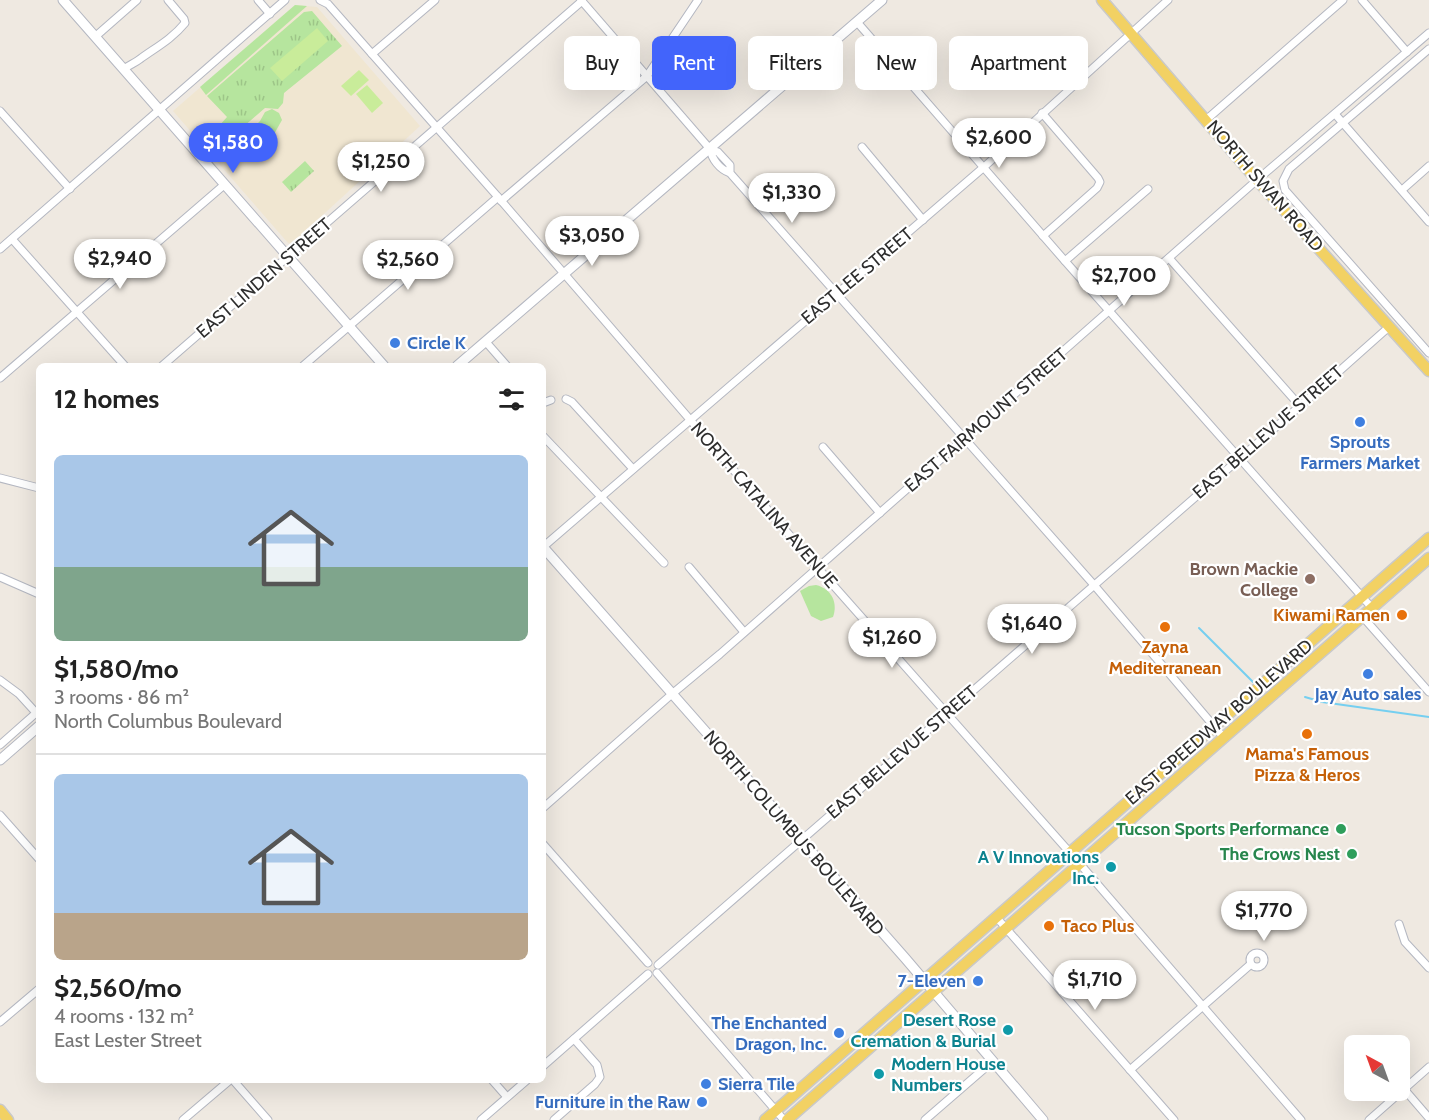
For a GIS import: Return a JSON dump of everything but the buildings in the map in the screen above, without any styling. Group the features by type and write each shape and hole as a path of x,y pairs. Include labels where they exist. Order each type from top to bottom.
{"main road":[{"name":"NORTH SWAN ROAD","path":"1101,0 1257,180 1429,371"},
{"name":"EAST SPEEDWAY BOULEVARD","path":"765,1120 1429,538"},
{"name":"EAST SPEEDWAY BOULEVARD","path":"786,1120 1429,558"},
{"path":"0,1110 8,1120"}],"street":[{"path":"63,0 381,363"},
{"path":"96,36 137,0"},
{"path":"124,69 149,51 157,49 185,23 168,0"},
{"path":"258,0 270,14"},
{"path":"0,249 285,0"},
{"name":"NORTH CATALINA AVENUE","path":"320,0 328,4 500,199 818,568 1080,864 1301,1120"},
{"path":"372,54 435,0"},
{"path":"306,363 647,76 698,0"},
{"path":"461,363 882,0"},
{"name":"EAST LEE STREET","path":"546,545 836,292 984,167 1168,0"},
{"path":"1206,120 1343,0"},
{"path":"1362,0 1407,52"},
{"path":"581,1 710,149 718,152 730,165 730,172 1094,585 1224,738"},
{"name":"EAST LINDEN STREET","path":"165,363 581,1"},
{"path":"857,22 1372,608"},
{"name":"EAST FAIRMOUNT STREET","path":"546,805 1257,180 1429,33"},
{"path":"1342,124 1429,49"},
{"path":"0,111 70,189"},
{"path":"1042,113 1100,182 1097,188 1043,236"},
{"path":"1335,114 1429,222"},
{"name":"NORTH SWAN ROAD","path":"1342,124 1289,169 1283,178 1285,190 1429,353"},
{"path":"862,147 923,219"},
{"path":"1401,190 1429,166"},
{"path":"0,378 224,184"},
{"path":"1065,261 1148,189"},
{"path":"12,239 122,363"},
{"path":"1169,258 1300,406"},
{"name":"EAST BELLEVUE STREET","path":"658,965 1390,326"},
{"path":"486,342 504,363"},
{"path":"566,399 572,402 633,469"},
{"path":"546,402 551,400"},
{"path":"546,439 664,563"},
{"path":"822,447 880,513"},
{"path":"0,478 36,487"},
{"name":"NORTH COLUMBUS BOULEVARD","path":"546,551 934,992 1043,1120"},
{"path":"689,567 744,632"},
{"path":"0,577 36,593"},
{"path":"1362,616 1429,692"},
{"path":"0,680 19,694 36,712"},
{"path":"0,745 36,716"},
{"path":"0,760 36,729"},
{"path":"0,815 36,856"},
{"path":"546,847 648,963"},
{"path":"997,918 1174,1120"},
{"path":"1399,924 1406,942 1429,969"},
{"path":"546,1063 659,968 653,962 648,963"},
{"path":"648,963 646,969 653,973 775,1111 786,1120"},
{"path":"1130,1070 1251,964"},
{"path":"0,1022 36,992"},
{"path":"554,1120 600,1077 597,1065 574,1039"},
{"path":"925,1120 993,1061"},
{"path":"1410,1084 1429,1067"},
{"path":"183,1120 227,1083"},
{"path":"234,1083 268,1120"},
{"path":"495,1083 507,1097"},
{"path":"481,1120 523,1083"},
{"path":"1410,1096 1429,1118"},
{"path":"1369,1120 1390,1101"}],"shaded area":[{"path":"295,5 317,7 420,126 291,244 173,111"}],"green space":[{"path":"295,5 307,6 206,95 200,87"},
{"path":"312,11 342,46 284,93 283,103 278,109 265,108 220,147 215,141 224,132 219,126 227,117 207,96 304,12"},
{"path":"317,28 328,41 282,81 270,68"},
{"path":"359,70 369,80 351,96 341,86"},
{"path":"367,85 383,103 372,113 356,94"},
{"path":"272,109 279,113 282,120 273,136 266,140 255,126 265,112"},
{"path":"305,161 314,171 291,192 282,182"},
{"path":"816,585 830,593 835,607 833,617 821,621 811,616 800,591"}],"waterway":[{"path":"1199,628 1253,682"},
{"path":"1305,697 1322,702 1429,717"}],"place":[{"name":"Circle K","path":"395,343"},
{"name":"Sprouts Farmers Market","path":"1360,422"},
{"name":"Brown Mackie College","path":"1310,579"},
{"name":"Kiwami Ramen","path":"1402,615"},
{"name":"Zayna Mediterranean","path":"1165,627"},
{"name":"Jay Auto sales","path":"1368,674"},
{"name":"Mama's Famous Pizza & Heros","path":"1307,734"},
{"name":"Tucson Sports Performance","path":"1341,829"},
{"name":"The Crows Nest","path":"1352,854"},
{"name":"A V Innovations Inc.","path":"1111,867"},
{"name":"Taco Plus","path":"1049,926"},
{"name":"7-Eleven","path":"978,981"},
{"name":"Desert Rose Cremation & Burial","path":"1008,1030"},
{"name":"The Enchanted Dragon, Inc.","path":"839,1033"},
{"name":"Modern House Numbers","path":"879,1074"},
{"name":"Sierra Tile","path":"706,1084"},
{"name":"Furniture in the Raw","path":"702,1102"}]}
